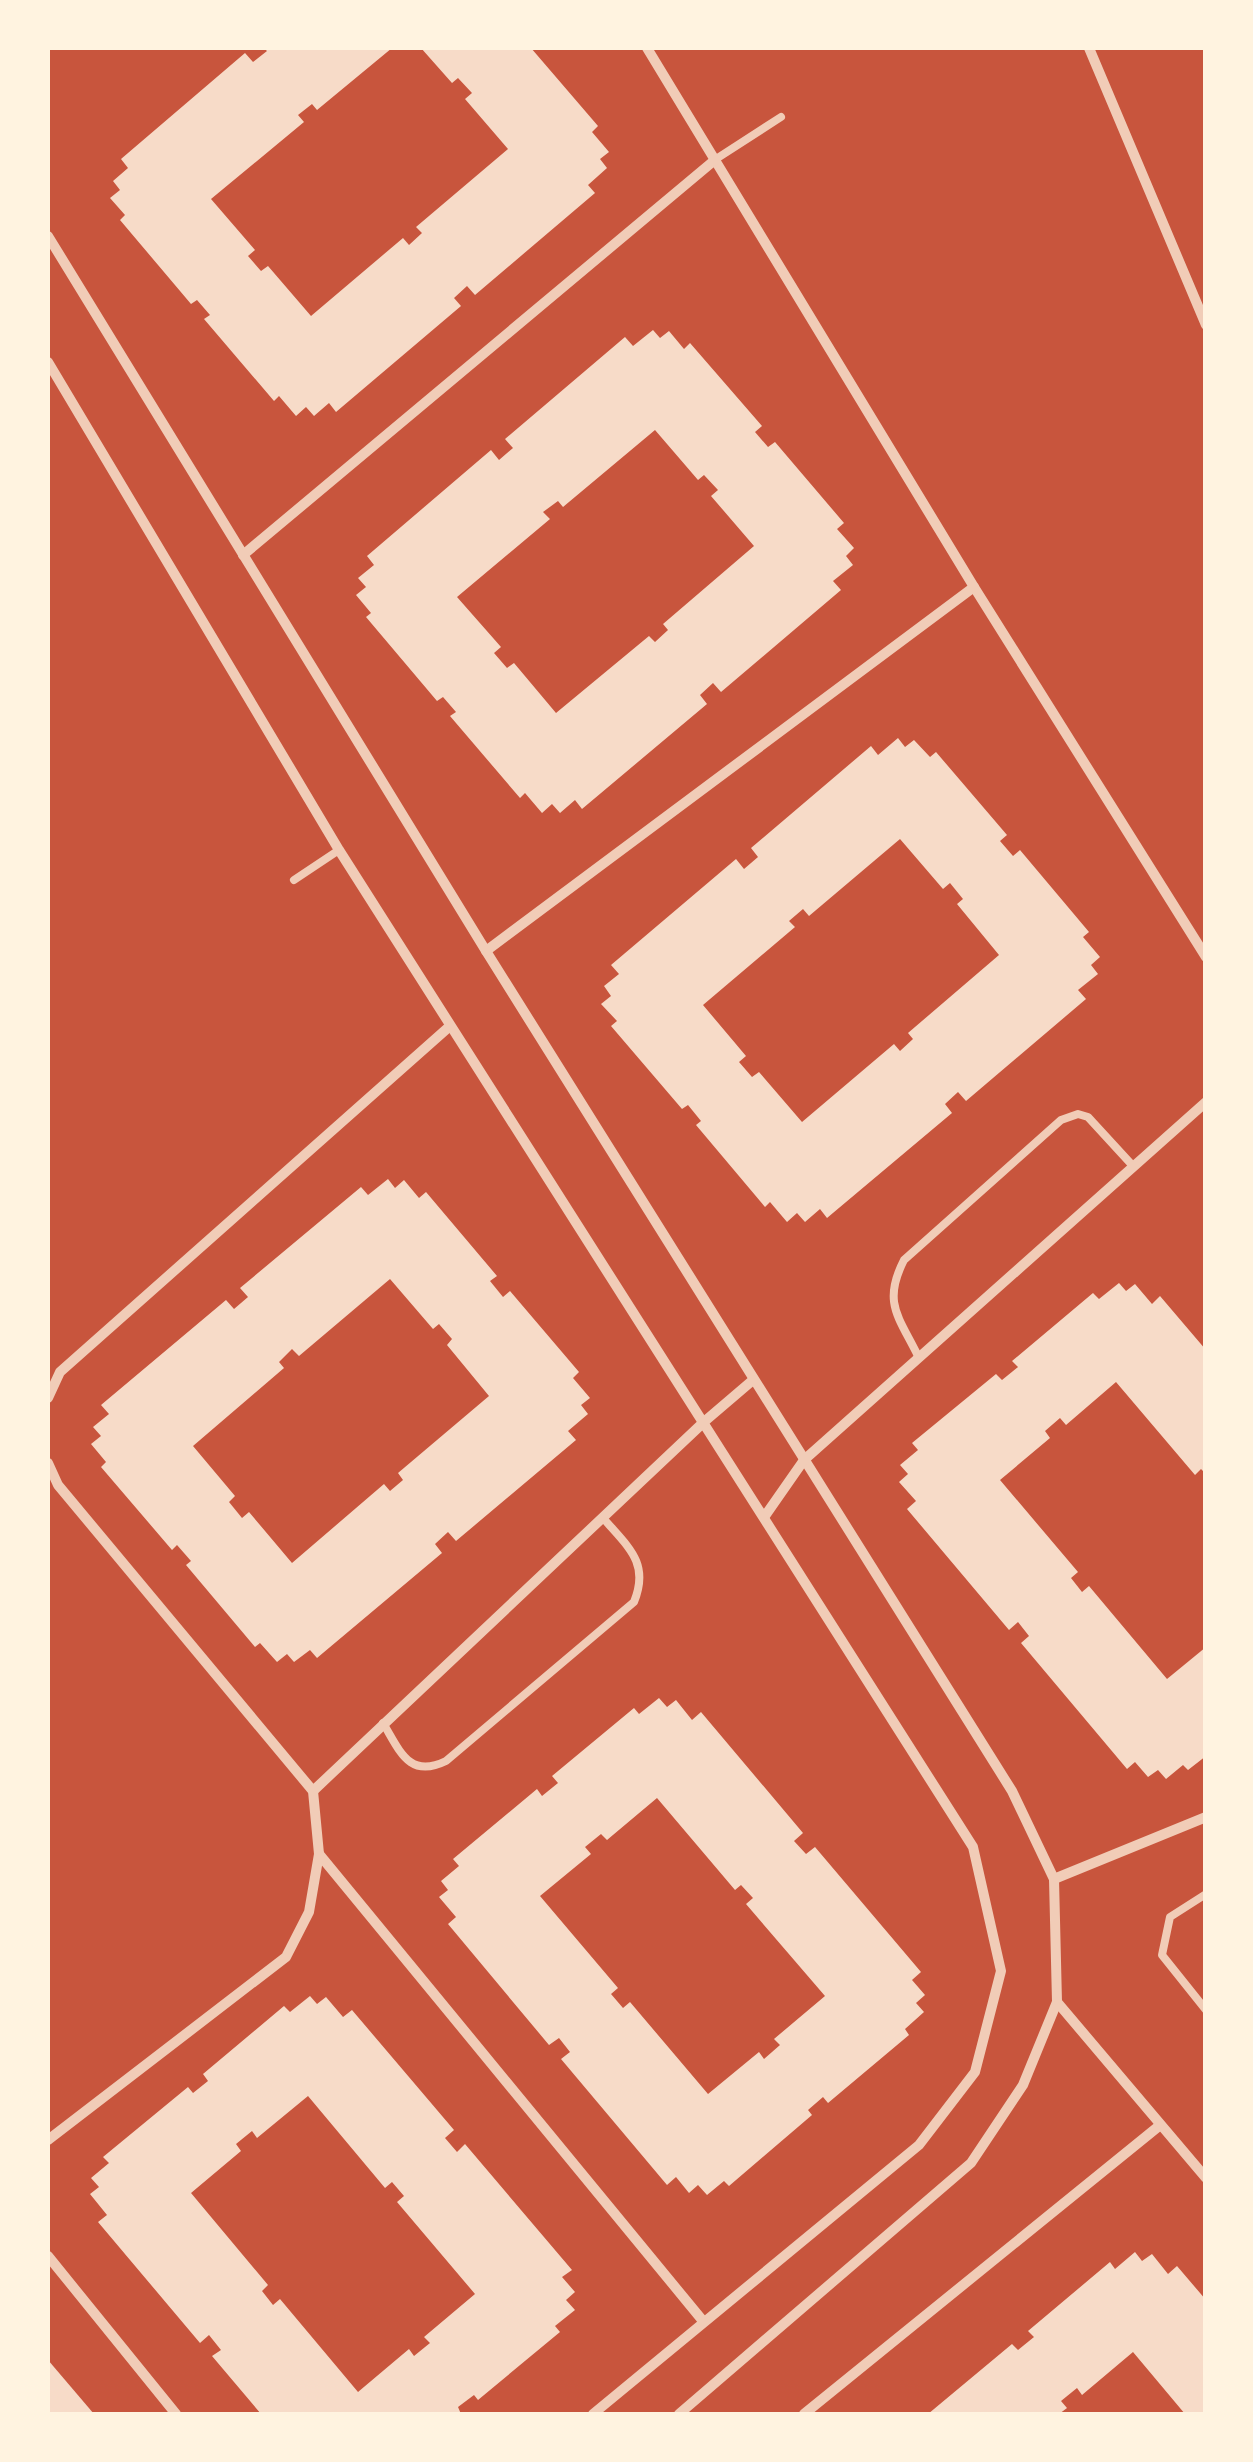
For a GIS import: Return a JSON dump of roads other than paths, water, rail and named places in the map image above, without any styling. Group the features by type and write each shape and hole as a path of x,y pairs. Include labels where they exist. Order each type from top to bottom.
{"street":[{"path":"647,48 974,587 1206,957"},
{"path":"1089,48 1206,325"},
{"path":"242,555 716,159"},
{"path":"48,236 486,950 1012,1790 1054,1879 1057,2002 1023,2084 972,2164 679,2414"},
{"path":"48,362 339,850 973,1847 1001,1971 974,2072 919,2145 594,2414"},
{"path":"486,950 974,587"},
{"path":"48,1398 60,1372 450,1026"},
{"path":"765,1516 804,1460 1206,1102"},
{"path":"314,1792 383,1723 753,1380"},
{"path":"48,1463 58,1485 314,1792 318,1854 308,1912 286,1957 48,2140"},
{"path":"1054,1879 1206,1817"},
{"path":"318,1854 703,2321"},
{"path":"1057,2002 1206,2178"},
{"path":"804,2414 1159,2126"},
{"path":"48,2256 176,2414"}],"lane":[{"path":"716,159 782,116"},
{"path":"294,880 339,850"},
{"path":"918,1356 893,1306 893,1282 904,1260 1061,1120 1078,1114 1088,1117 1134,1166"},
{"path":"383,1723 402,1756 417,1767 431,1768 446,1761 634,1602 641,1584 634,1554 604,1518"},
{"path":"1206,1894 1170,1917 1162,1955 1206,2010"}]}
